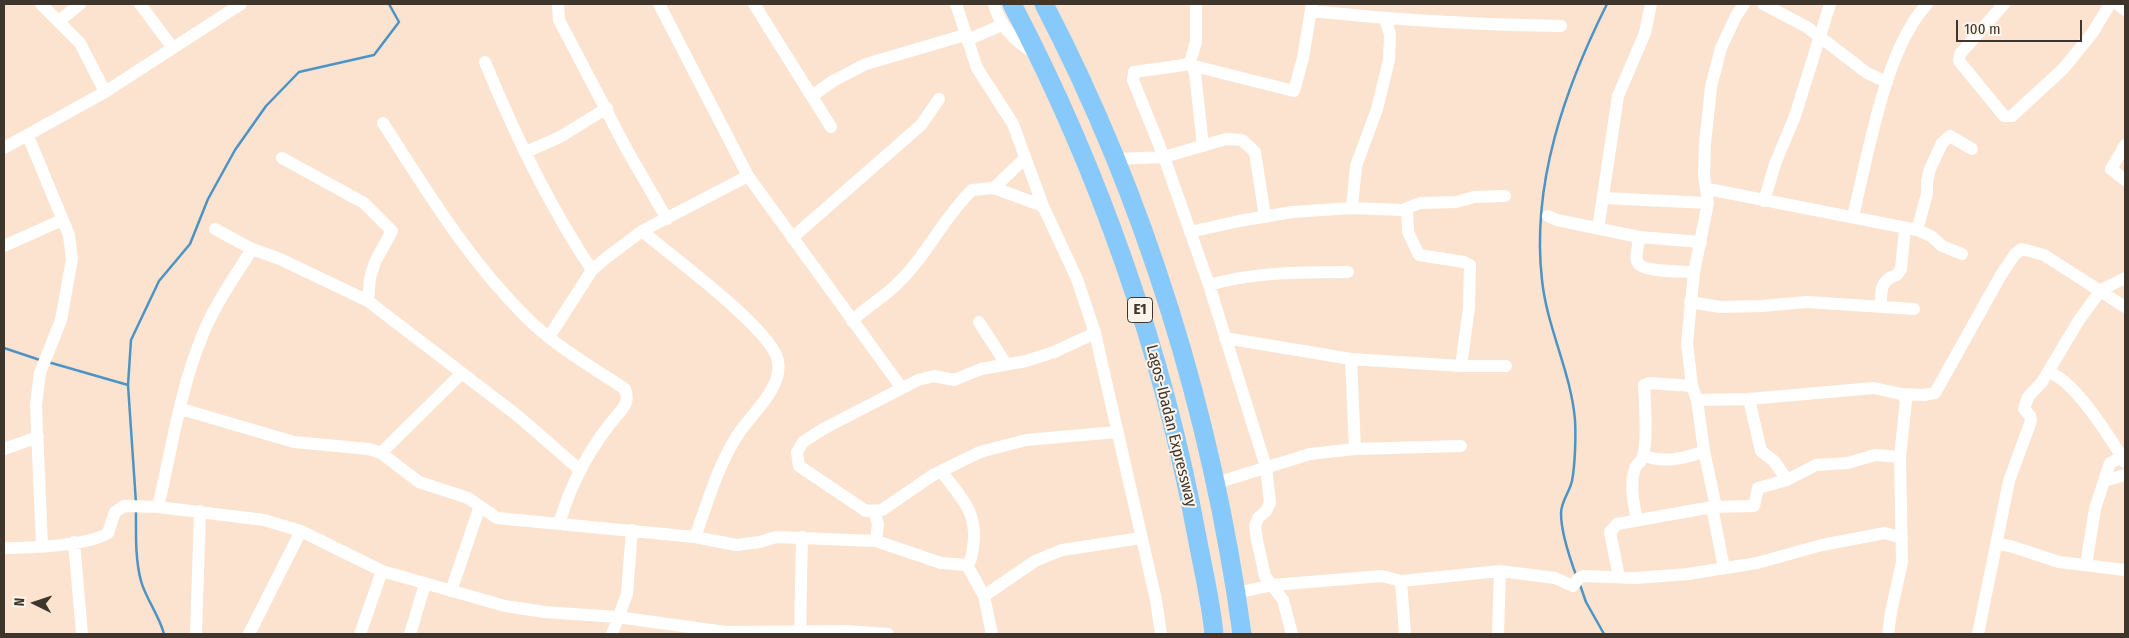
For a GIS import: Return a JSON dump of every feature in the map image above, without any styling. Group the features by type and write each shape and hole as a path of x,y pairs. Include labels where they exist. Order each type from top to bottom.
{"highway":[{"name":"Lagos-Ibadan Expressway","path":"1012,4 1039,56 1079,145 1139,304 1186,475 1214,634"},
{"name":"Lagos-Ibadan Expressway","path":"1044,4 1117,159 1184,355 1216,483 1242,634"}],"street":[{"path":"41,4 80,44 105,92"},
{"path":"59,21 80,4"},
{"path":"140,4 172,47"},
{"path":"4,148 105,92 241,4"},
{"path":"558,4 558,20 607,108 627,150 667,219"},
{"path":"659,4 748,176 901,388"},
{"path":"754,4 831,127"},
{"path":"956,4 966,38 978,68 1013,124 1024,159 1043,206 1077,279 1095,334 1156,600 1161,634"},
{"path":"994,4 1002,25 1017,41 1039,56"},
{"path":"1196,4 1196,42 1192,64 1203,146"},
{"path":"1598,230 1618,96 1645,33 1651,4"},
{"path":"1724,568 1697,400 1692,386 1687,343 1694,272 1702,242 1708,203 1708,189 1704,175 1711,87 1721,48 1736,16 1744,4"},
{"path":"1762,4 1819,36 1867,73 1887,82"},
{"path":"1764,201 1775,164 1796,116 1830,4"},
{"path":"1853,216 1893,61 1917,15 1927,4"},
{"path":"2004,4 1960,54 1959,61 2004,116 2008,117 2012,116 2064,68 2093,32 2110,4"},
{"path":"2117,4 2125,10"},
{"path":"1292,634 1283,600 1265,576 1255,526 1258,518 1266,511 1270,503 1266,467 1190,232 1164,157 1133,80 1134,72 1192,64 1294,91 1312,8 1385,19 1561,26"},
{"path":"1352,208 1356,166 1363,142 1377,109 1389,60 1390,34 1385,19"},
{"path":"812,96 833,81 866,64 966,38 1002,25"},
{"path":"485,62 501,101 526,152 574,243 592,270"},
{"path":"792,238 921,125 939,99"},
{"path":"526,152 560,137 607,108"},
{"path":"383,123 470,254 528,319 549,337 625,389 628,396 626,404 580,470 567,498 559,524"},
{"path":"28,136 68,234 72,259 62,320 40,372 36,405 42,545"},
{"path":"1881,306 1881,288 1887,278 1898,275 1901,269 1911,229 1927,194 1927,181 1942,144 1950,136 1972,149"},
{"path":"1117,159 1164,157 1235,139 1242,140 1255,152 1265,217"},
{"path":"2125,146 2111,169 2125,180"},
{"path":"282,158 364,203 392,231 375,262 370,278 368,301"},
{"path":"994,188 1024,159"},
{"path":"549,337 592,270 642,232 748,176"},
{"path":"852,322 864,309 897,284 972,190 994,188 1043,206"},
{"path":"1708,189 1764,201 1853,216 1911,229 1931,236 1942,246 1962,254"},
{"path":"1190,232 1292,212 1352,208 1407,209 1420,203 1456,202 1482,196 1504,196"},
{"path":"1602,198 1649,202 1676,200 1708,203"},
{"path":"1407,209 1408,232 1419,255 1464,262 1470,265 1472,272 1469,308 1461,366"},
{"path":"1548,216 1598,230 1639,237 1670,241 1702,242"},
{"path":"4,246 62,220"},
{"path":"215,229 252,249 280,259 368,301 518,416 580,470"},
{"path":"642,232 733,306 762,336 778,361 778,372 768,396 759,405 728,451 695,537"},
{"path":"1639,237 1639,247 1636,253 1639,265 1646,269 1694,272"},
{"path":"154,507 201,338 227,287 252,249"},
{"path":"1697,400 1748,399 1874,388 1901,394 1924,395 1935,393 2000,275 2015,254 2022,249 2044,255 2125,307"},
{"path":"1208,285 1226,280 1296,272 1348,272"},
{"path":"1978,634 2009,481 2031,421 2030,416 2024,409 2025,402 2048,372 2079,320 2101,290 2125,278"},
{"path":"1690,302 1720,307 1807,302 1914,309"},
{"path":"978,322 1006,364"},
{"path":"1095,334 1054,352 1026,361 980,369 954,380 934,376 918,380 822,430 803,442 797,452 799,466 866,511 874,511 882,510 941,471 980,452 1026,440 1117,432"},
{"path":"1224,338 1351,359 1461,366 1506,366"},
{"path":"1351,359 1355,449"},
{"path":"2048,372 2056,374 2078,395 2124,460 2110,463 2095,509 2086,565"},
{"path":"381,453 461,374"},
{"path":"1637,520 1633,473 1635,466 1644,455 1646,414 1644,385 1649,383 1692,386"},
{"path":"1888,634 1902,562 1900,457 1906,418 1906,400 1901,394"},
{"path":"1748,399 1761,451 1774,462 1787,480"},
{"path":"181,409 294,442 369,449 381,453 419,482 468,498 497,518 695,537 736,545 760,542 776,537 876,541 941,563 967,565"},
{"path":"4,449 38,437"},
{"path":"1216,483 1310,454 1355,449 1461,446"},
{"path":"1644,455 1657,459 1690,457 1704,451"},
{"path":"1619,577 1612,528 1616,524 1714,507 1754,506 1758,488 1787,480 1816,464 1848,463 1875,455 1900,457"},
{"path":"941,471 971,511 974,523 973,551 971,560 967,565"},
{"path":"2104,481 2125,476"},
{"path":"4,548 94,540 108,533 115,512 124,506 154,507 264,520 301,531 382,571 505,606 545,612 617,616 726,632 800,633 847,631 888,634"},
{"path":"451,591 480,506"},
{"path":"874,511 878,524 876,541"},
{"path":"196,634 200,512"},
{"path":"612,634 617,616 623,607 627,594 632,530"},
{"path":"249,634 301,531"},
{"path":"1236,593 1273,585 1382,576 1390,576 1401,581 1500,571 1555,578 1573,586 1579,578 1584,576 1619,577 1688,574 1757,562 1822,545 1885,533 1902,538"},
{"path":"800,633 802,537"},
{"path":"984,596 1035,561 1062,550 1141,538"},
{"path":"74,542 82,634"},
{"path":"1997,544 2059,562 2125,570"},
{"path":"967,565 984,596 992,634"},
{"path":"360,634 382,571"},
{"path":"1498,634 1500,571"},
{"path":"1401,581 1405,634"},
{"path":"410,634 425,584"}],"waterway":[{"path":"136,503 128,385 131,340 159,281 190,244 208,199 235,150 266,106 299,72 374,55 399,22 389,4"},
{"path":"1576,575 1568,552 1561,521 1562,505 1571,485 1573,475 1575,420 1569,385 1545,298 1540,244 1542,208 1555,138 1565,103 1578,69 1607,4"},
{"path":"4,348 40,360"},
{"path":"48,362 128,385"},
{"path":"136,511 136,546 139,573 143,588 164,634"},
{"path":"1580,585 1586,602 1604,634"}]}
